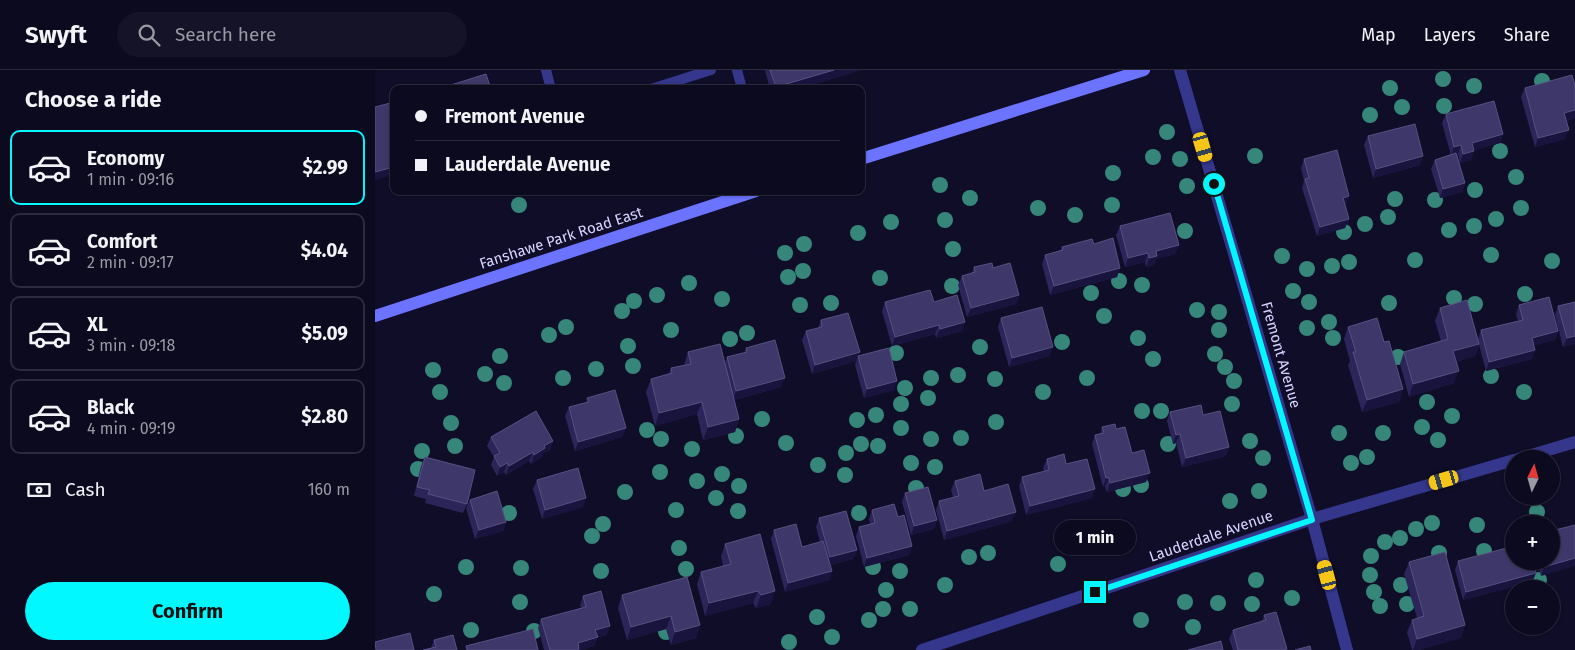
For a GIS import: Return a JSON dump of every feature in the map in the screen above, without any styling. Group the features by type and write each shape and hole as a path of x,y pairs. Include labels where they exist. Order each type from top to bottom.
{"main road":[{"path":"865,158 1144,70"},
{"name":"Fanshawe Park Road East","path":"375,316 744,195"}],"street":[{"name":"Fremont Avenue","path":"1180,70 1312,520 1347,650"},
{"path":"1548,450 1575,442"},
{"name":"Lauderdale Avenue","path":"929,649 1312,520 1505,463"}],"lane":[{"path":"546,70 550,85"},
{"path":"664,85 711,70"},
{"path":"737,70 741,85"}],"building":[{"path":"770,70 834,70 783,85 775,85"},
{"path":"486,74 490,85 451,85"},
{"path":"1572,75 1575,86 1575,110 1564,113 1569,130 1538,138 1525,88"},
{"path":"1494,101 1503,134 1472,143 1474,151 1463,154 1461,145 1454,147 1446,114"},
{"path":"390,103 390,168 375,172 375,107"},
{"path":"1415,124 1423,156 1376,169 1368,136"},
{"path":"1337,150 1349,196 1343,198 1349,219 1320,227 1305,179 1309,178 1304,159"},
{"path":"1456,153 1465,183 1443,189 1435,160"},
{"path":"1170,213 1179,245 1156,251 1157,256 1149,258 1148,253 1128,258 1120,226"},
{"path":"1113,238 1120,268 1054,286 1045,255 1063,250 1062,247 1092,239 1094,244"},
{"path":"992,263 993,268 1010,263 1019,295 971,308 962,276 975,272 974,267"},
{"path":"930,290 934,302 957,295 965,322 940,329 939,325 895,337 885,302"},
{"path":"1549,297 1558,331 1532,338 1535,350 1489,362 1481,330 1523,320 1519,305"},
{"path":"1467,300 1479,344 1453,351 1459,371 1413,384 1404,352 1448,339 1440,308"},
{"path":"1575,302 1575,336 1567,338 1558,306"},
{"path":"1042,307 1053,347 1012,358 1001,318"},
{"path":"848,313 860,352 815,365 806,331 822,327 821,320"},
{"path":"1377,318 1384,342 1389,341 1403,389 1367,400 1348,327"},
{"path":"775,340 785,378 736,391 727,357 747,352 746,348"},
{"path":"720,344 739,419 708,427 702,402 659,413 651,379 672,373 671,368 691,364 688,352"},
{"path":"889,348 897,381 867,389 858,356"},
{"path":"615,390 626,428 578,442 569,407 589,402 587,398"},
{"path":"1201,405 1203,415 1220,411 1229,447 1186,458 1180,434 1176,435 1170,412"},
{"path":"536,411 553,441 534,455 533,452 509,466 507,463 500,467 494,456 500,453 491,437"},
{"path":"1115,424 1116,429 1125,427 1132,453 1144,450 1150,473 1110,483 1109,478 1106,478 1095,435 1104,433 1102,427"},
{"path":"1064,454 1066,464 1087,459 1095,489 1030,506 1022,477 1049,470 1047,459"},
{"path":"425,457 475,470 467,504 428,494 430,490 417,487"},
{"path":"578,468 586,498 545,510 537,480"},
{"path":"980,474 984,491 1008,484 1016,512 947,531 939,501 959,496 955,481"},
{"path":"928,487 937,520 914,526 905,493"},
{"path":"497,491 506,522 479,530 470,500"},
{"path":"894,504 898,517 904,515 912,546 867,558 859,527 875,523 872,510"},
{"path":"846,511 857,550 830,557 819,518"},
{"path":"796,524 802,547 823,541 832,571 788,583 774,530"},
{"path":"1575,525 1575,558 1560,562 1560,529"},
{"path":"760,534 775,591 761,595 758,591 709,603 701,572 731,564 725,544"},
{"path":"1505,548 1505,570 1535,570 1536,573 1466,592 1458,561"},
{"path":"1445,552 1465,625 1417,639 1412,620 1424,616 1409,562"},
{"path":"687,577 700,625 675,632 671,616 631,627 622,595"},
{"path":"601,591 610,626 595,630 598,637 578,643 579,649 577,650 550,650 541,619 586,607 583,596"},
{"path":"1276,612 1287,649 1238,650 1233,630 1266,620 1264,615"},
{"path":"533,629 538,650 467,650 466,646"},
{"path":"410,633 414,650 376,650 375,642"},
{"path":"453,635 457,650 423,650 436,647 434,640"},
{"path":"1221,641 1223,650 1188,650"},
{"path":"1310,646 1311,650 1295,650"}],"route":[{"path":"1095,592 1312,520 1214,184"}]}
